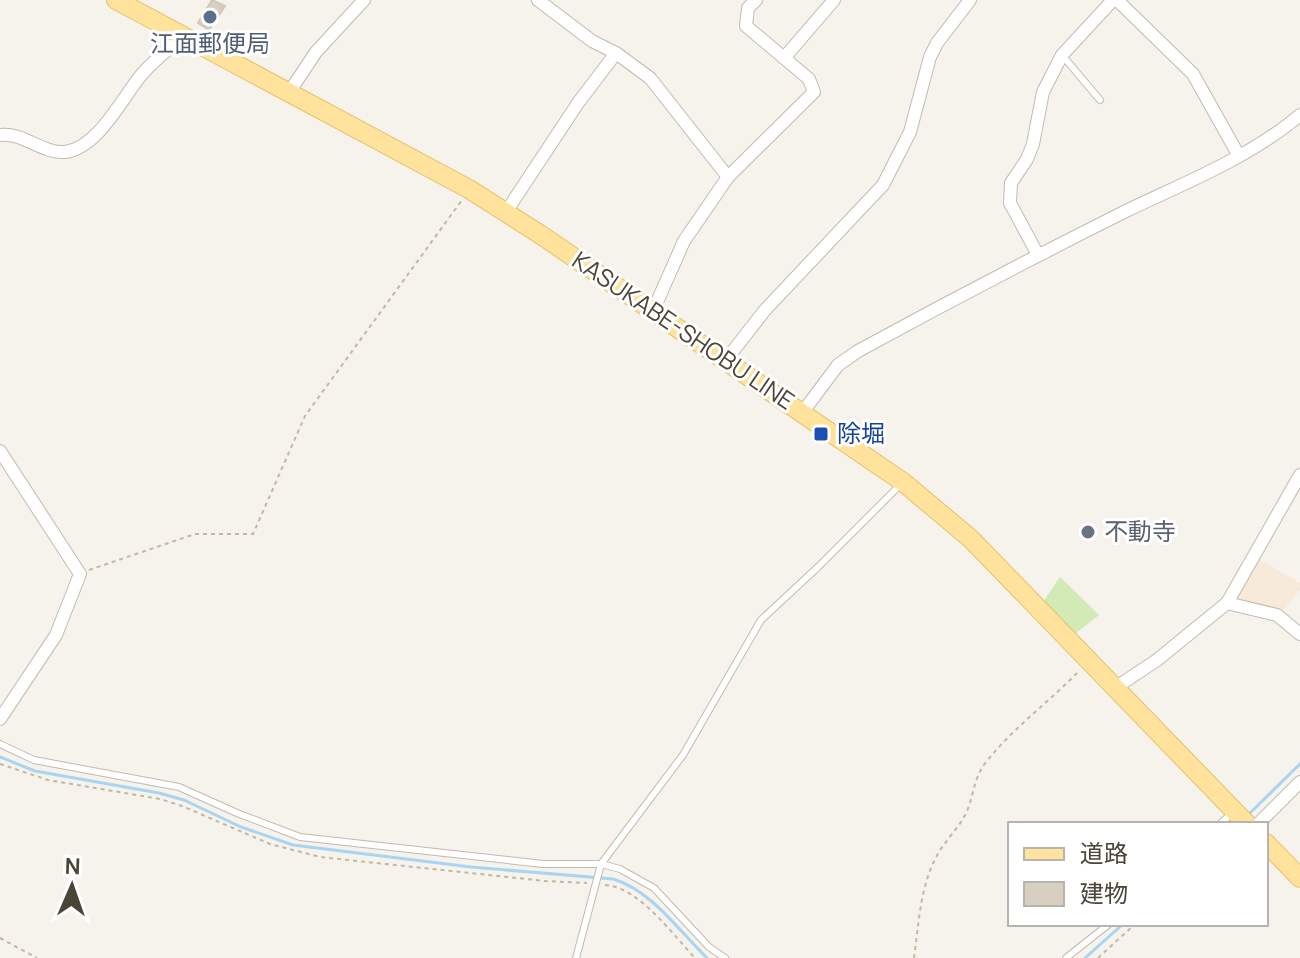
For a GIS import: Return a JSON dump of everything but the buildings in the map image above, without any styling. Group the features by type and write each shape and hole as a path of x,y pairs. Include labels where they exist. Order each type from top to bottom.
{"main road":[{"name":"KASUKABE-SHOBU LINE","path":"116,0 469,189 903,482 971,539 1241,817"},
{"path":"1268,845 1300,878"}],"street":[{"path":"290,91 316,52 364,0"},
{"path":"538,0 592,41 616,53 650,78 728,177"},
{"path":"653,311 684,241 728,177 814,92 809,79 746,26 748,8 756,0"},
{"path":"784,58 834,0"},
{"path":"726,360 765,310 883,185 910,132 930,57 970,0"},
{"path":"1038,255 1010,203 1011,183 1033,144 1043,92 1062,55 1115,0 1193,74 1239,156"},
{"path":"0,135 10,134 61,153 84,146 144,71 184,36"},
{"path":"506,212 578,103 616,53"},
{"path":"802,413 838,365 858,351 1038,255 1239,156 1276,135 1300,115"},
{"path":"0,451 80,574 56,635 0,719"},
{"path":"1115,688 1157,660 1227,603 1300,475"},
{"path":"1227,603 1277,615 1300,634"},
{"path":"1260,822 1299,785"}],"lane":[{"path":"1062,55 1100,100"},
{"path":"576,958 599,883 600,867 683,755 761,620 903,482"},
{"path":"0,744 34,760 179,787 300,837 626,871 654,888 709,947 725,958"},
{"path":"1069,958 1107,926"}],"path":[{"path":"80,574 195,534 253,534 305,416 469,189"},
{"path":"914,958 922,896 928,875 968,809 975,779 1012,733 1048,703 1088,662"},
{"path":"599,883 615,885 640,901 695,958"},
{"path":"1098,958 1133,926"},
{"path":"0,938 37,958"}],"shaded area":[{"path":"1257,558 1300,583 1300,590 1283,611 1239,598 1237,594"}],"green space":[{"path":"1060,577 1099,615 1071,637 1041,605"}],"waterway":[{"path":"0,757 35,771 184,800 241,827 293,845 471,867 613,879 640,892 664,912 707,958"},
{"path":"1247,816 1300,764"},
{"path":"1085,958 1121,926"}],"place":[{"name":"江面郵便局","path":"210,17"},
{"name":"除堀","path":"821,434"},
{"name":"不動寺","path":"1088,532"}]}
